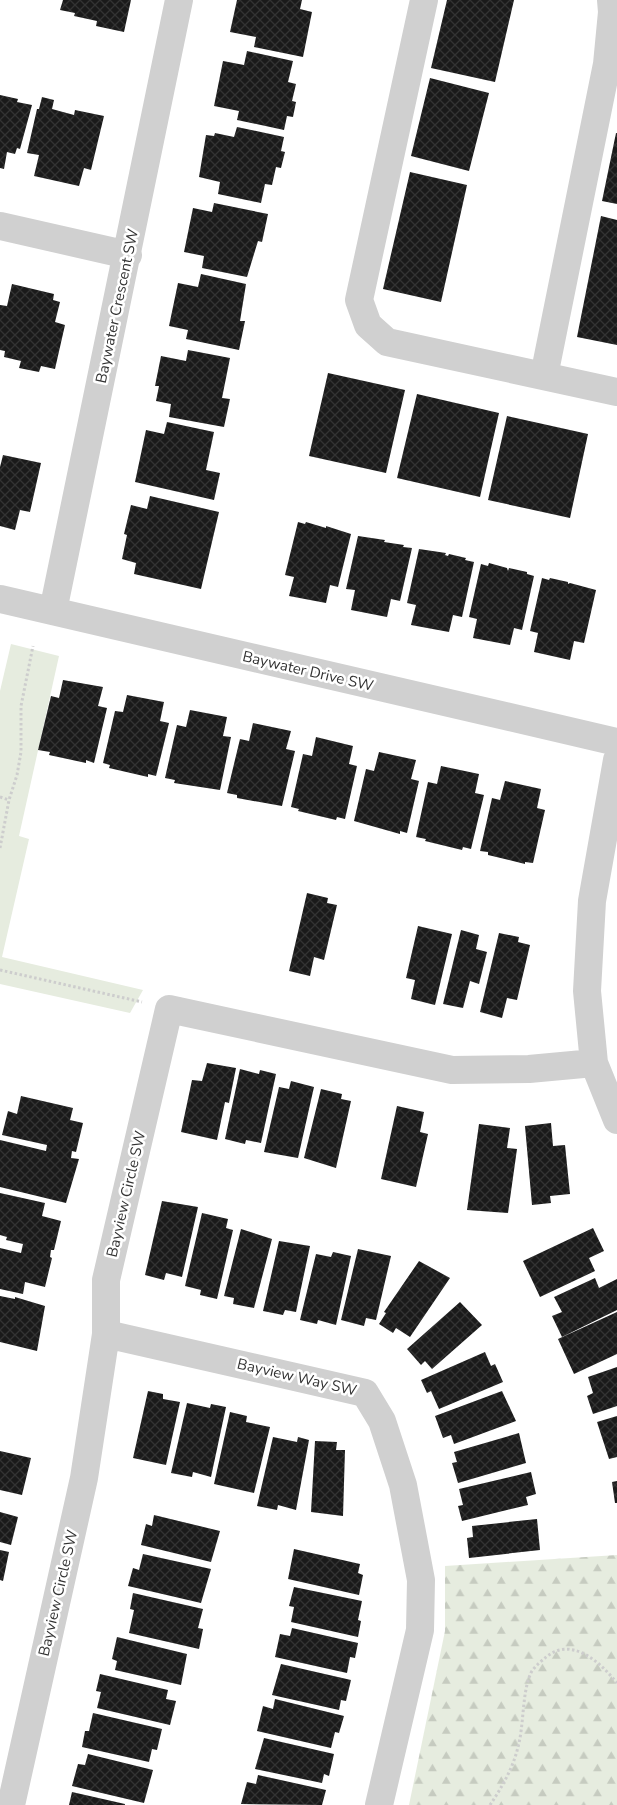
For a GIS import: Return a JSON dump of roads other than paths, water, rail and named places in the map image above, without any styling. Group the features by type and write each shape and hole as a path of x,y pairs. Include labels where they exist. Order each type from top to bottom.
{"street":[{"name":"Baywater Crescent SW","path":"53,611 128,255 179,0"},
{"path":"424,0 360,300 368,325 387,342 617,392"},
{"path":"544,376 607,64 612,12 611,0"},
{"path":"0,226 128,255"},
{"name":"Baywater Drive SW","path":"0,599 617,742"},
{"path":"617,760 592,901 587,991 594,1062 617,1120"},
{"name":"Bayview Circle SW","path":"11,1805 84,1478 106,1334 106,1280 169,1009 452,1070 529,1069 594,1062"},
{"name":"Bayview Way SW","path":"106,1334 365,1394 382,1421 403,1485 421,1580 420,1630 379,1805"}]}
